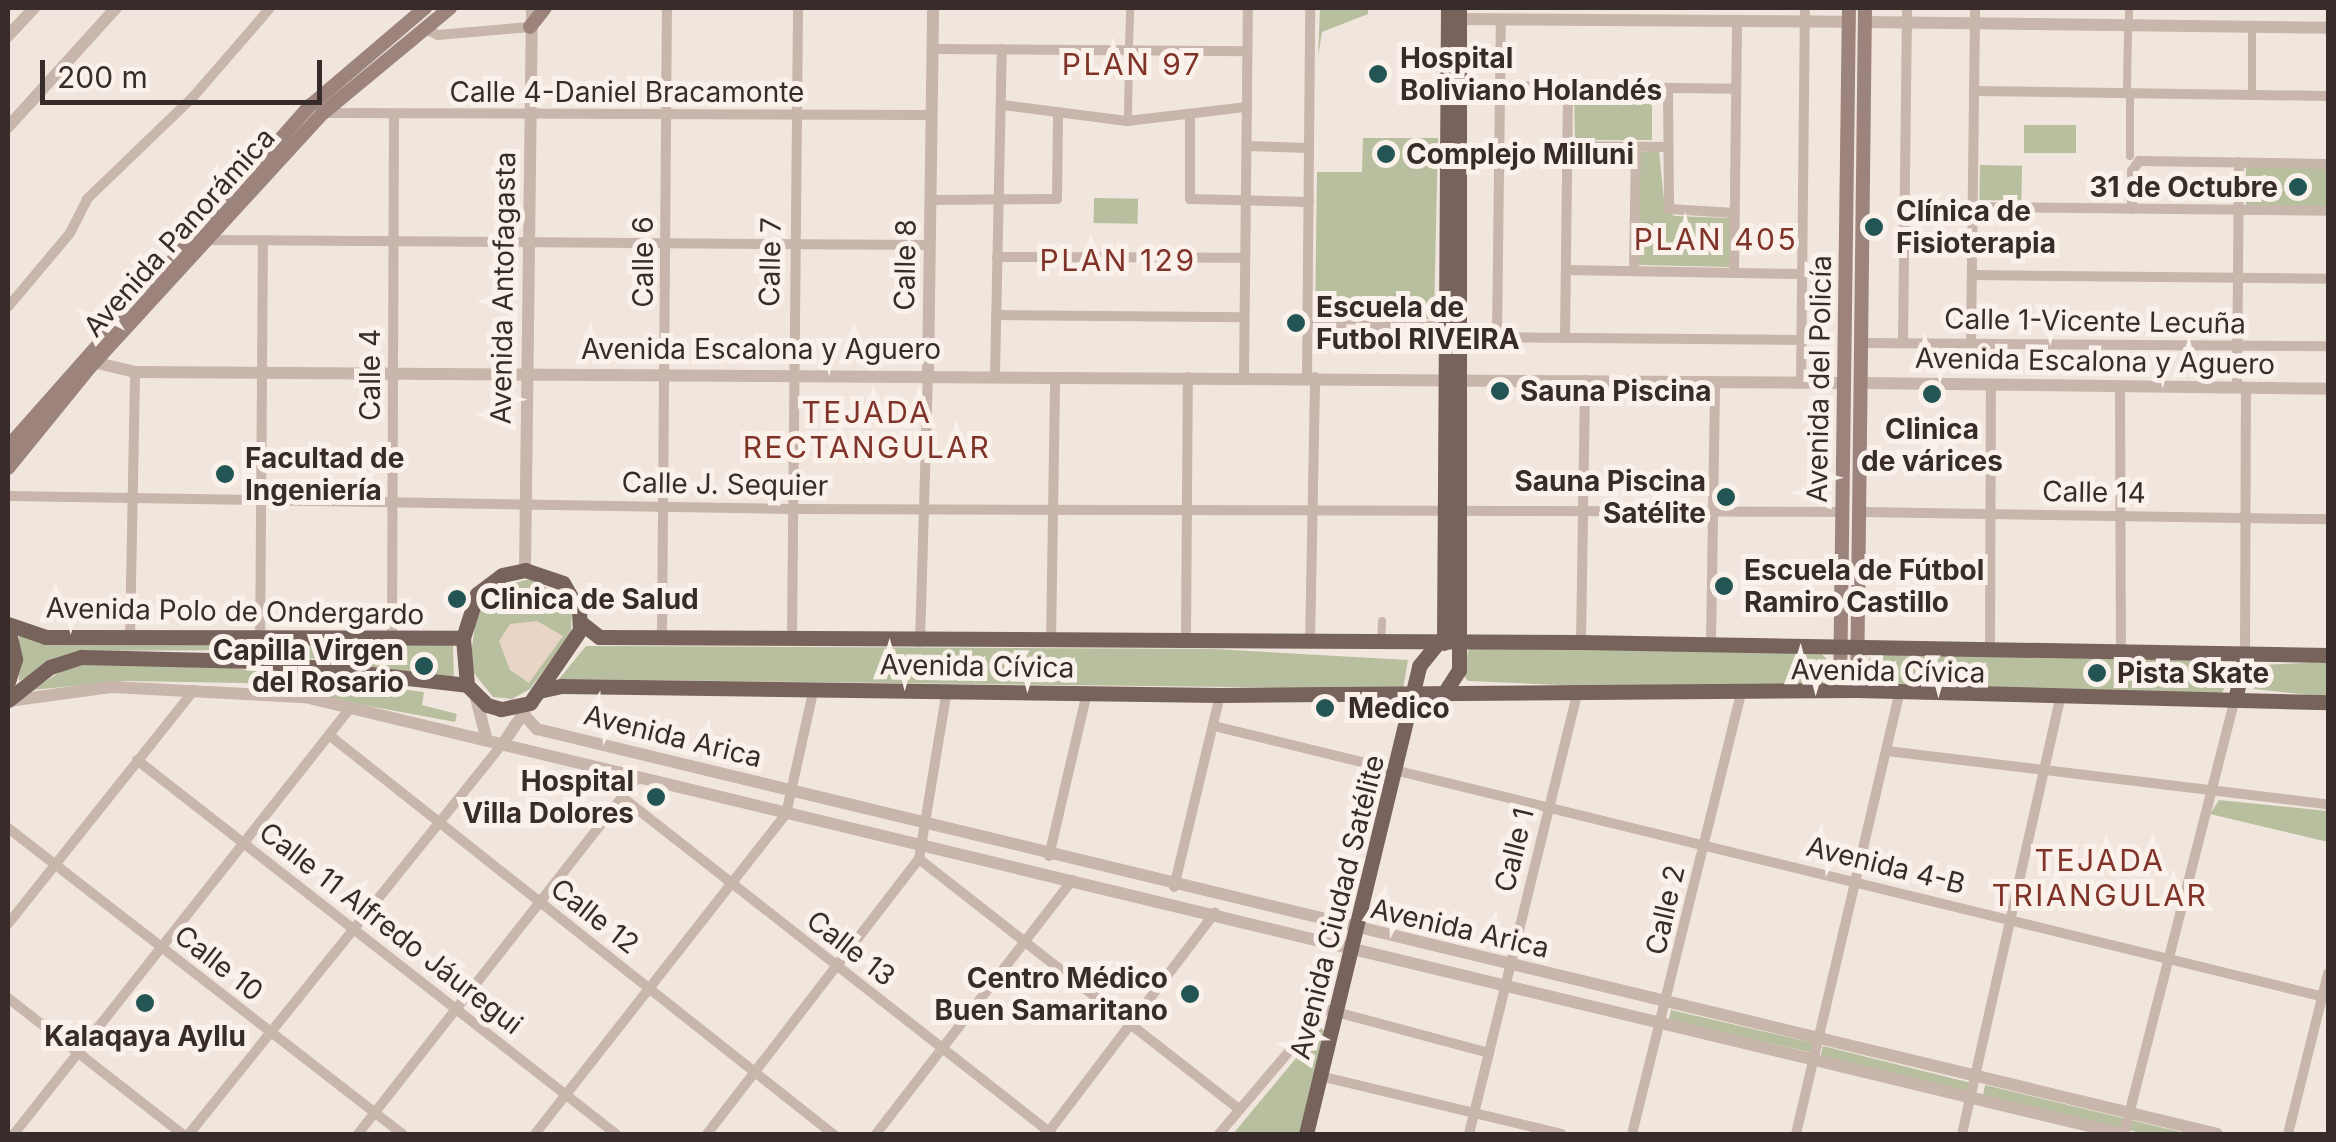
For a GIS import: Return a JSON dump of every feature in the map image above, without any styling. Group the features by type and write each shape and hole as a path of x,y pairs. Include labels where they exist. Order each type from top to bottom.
{"main road":[{"name":"Avenida Panorámica","path":"8,446 317,109 425,8"},
{"name":"Avenida Panorámica","path":"386,48 424,28 450,8"},
{"path":"530,27 545,8"},
{"path":"1446,690 1458,677 1446,643 1453,13"},
{"path":"1848,15 1865,15"},
{"name":"Avenida del Policía","path":"1848,15 1842,512 1849,691"},
{"name":"Avenida del Policía","path":"1849,645 1860,512 1865,15"},
{"path":"1845,342 1862,342"},
{"name":"Avenida Panorámica","path":"8,468 86,362"},
{"path":"1844,383 1861,383"},
{"path":"1842,512 1860,512"},
{"path":"524,570 563,583 580,622 576,642 531,703 501,708 472,691 463,638 477,594 502,575 524,570"},
{"name":"Avenida Cívica","path":"580,622 599,637 1380,645 1711,643 1990,652 2328,655"},
{"path":"8,626 9,679"},
{"name":"Avenida Polo de Ondergardo","path":"8,626 46,636 463,638"},
{"name":"Avenida Ciudad Satélite","path":"1306,1134 1360,930 1419,666 1446,643"},
{"path":"2236,700 2245,655"},
{"name":"Avenida Polo de Ondergardo","path":"8,699 50,668 80,658 260,661 472,691"},
{"name":"Avenida Cívica","path":"531,703 562,686 1220,695 1446,690 1741,695 1849,691 2060,700 2328,702"}],"street":[{"path":"8,36 34,8"},
{"path":"8,128 116,8"},
{"path":"8,307 80,217 103,180 193,96 270,8"},
{"name":"Avenida Antofagasta","path":"524,570 532,8"},
{"name":"Calle 6","path":"662,638 667,8"},
{"name":"Calle 7","path":"792,637 792,246 798,8"},
{"name":"Calle 8","path":"920,642 933,8"},
{"path":"1128,114 1130,8"},
{"path":"1244,377 1248,8"},
{"path":"1310,8 1310,644"},
{"path":"1903,341 1907,8"},
{"path":"1971,342 1975,8"},
{"path":"2128,20 2129,8"},
{"path":"1453,13 1737,22 1848,15"},
{"path":"1497,337 1502,14"},
{"path":"1800,382 1805,15"},
{"path":"1865,15 1907,23 2328,28"},
{"path":"1734,272 1737,22"},
{"path":"424,28 438,35 530,27"},
{"path":"2127,88 2128,32"},
{"path":"2252,33 2252,90"},
{"path":"995,375 1002,48"},
{"path":"932,49 1247,51"},
{"path":"1501,86 1736,89"},
{"path":"1565,338 1568,87"},
{"path":"1668,88 1670,209 1735,213"},
{"path":"1974,92 2328,96"},
{"path":"2130,99 2135,159 2132,209"},
{"path":"1002,105 1128,121 1247,107"},
{"name":"Calle 4-Daniel Bracamonte","path":"317,109 394,114 932,116"},
{"name":"Calle 4","path":"392,636 394,114"},
{"path":"930,200 1057,200 1058,114"},
{"path":"1190,114 1190,199 1308,202"},
{"path":"1247,146 1309,148"},
{"path":"1567,146 1668,147"},
{"path":"1634,271 1636,147"},
{"path":"2135,159 2328,164"},
{"path":"2239,162 2238,345 2242,388 2245,655"},
{"path":"1972,207 2328,211"},
{"path":"199,236 263,244 930,245"},
{"path":"260,661 263,244"},
{"path":"997,257 1245,258"},
{"path":"1566,270 1802,274"},
{"path":"1972,275 2328,279"},
{"path":"996,314 1244,317"},
{"path":"1307,325 1497,337 1801,340"},
{"name":"Calle 1-Vicente Lecuña","path":"1862,342 2328,346"},
{"name":"Avenida Escalona y Aguero","path":"86,362 135,372 1844,383"},
{"path":"130,637 135,372"},
{"path":"1051,642 1055,377"},
{"path":"1186,641 1188,378"},
{"path":"1581,642 1585,380"},
{"path":"1711,643 1715,382"},
{"name":"Avenida Escalona y Aguero","path":"1861,383 2328,389"},
{"path":"1990,652 1991,385"},
{"path":"2120,386 2121,654"},
{"name":"Calle J. Sequier","path":"8,496 132,502 792,509 1449,508"},
{"path":"1449,508 1842,512"},
{"name":"Calle 14","path":"1860,512 2328,519"},
{"path":"1380,645 1382,621"},
{"path":"8,699 9,679"},
{"name":"Avenida Arica","path":"8,699 111,686 254,690 351,707 1215,913 1970,1100 2124,1134"},
{"path":"8,924 195,688"},
{"path":"536,1134 786,813 814,688"},
{"path":"707,1134 920,859 922,821 947,690"},
{"path":"472,691 486,737 484,760"},
{"path":"1049,856 1088,693"},
{"name":"Calle 1","path":"1469,1134 1577,694"},
{"path":"1174,887 1220,695"},
{"name":"Calle 2","path":"1632,1134 1741,695"},
{"path":"1796,1134 1816,1062 1898,696"},
{"path":"1962,1134 2060,700"},
{"path":"2124,1134 2236,700"},
{"path":"8,998 186,1134 484,760 504,742 531,703"},
{"name":"Avenida Arica","path":"531,703 537,729 922,821 1174,887 2217,1134"},
{"path":"14,1134 351,707"},
{"name":"Avenida 4-B","path":"1214,726 1704,842 2326,998"},
{"name":"Calle 12","path":"329,735 833,1134"},
{"path":"1886,751 2046,774 2328,804"},
{"name":"Calle 11 Alfredo Jáuregui","path":"137,760 616,1134"},
{"path":"358,1134 636,778"},
{"name":"Calle 13","path":"622,797 1049,1134"},
{"name":"Calle 10","path":"8,828 402,1134"},
{"path":"920,859 1239,1109"},
{"path":"876,1134 1072,880"},
{"path":"1049,1134 1215,913"},
{"path":"2288,1134 2326,998 2328,973"},
{"path":"1219,1134 1320,1012 1338,1010 1489,1053"},
{"path":"1320,1076 1561,1134"}],"green space":[{"path":"1320,9 1368,9 1368,14 1322,32 1318,57"},
{"path":"1590,93 1591,104 1652,104 1652,140 1575,140 1574,97"},
{"path":"2024,125 2076,125 2076,153 2024,153"},
{"path":"1363,138 1438,138 1434,319 1315,318 1317,172 1362,172"},
{"path":"1659,151 1665,210 1675,216 1730,218 1730,267 1639,265 1640,152"},
{"path":"1980,165 2022,166 2021,201 1979,200"},
{"path":"2246,167 2328,167 2328,206 2246,206"},
{"path":"1094,198 1138,199 1138,224 1094,223"},
{"path":"530,579 564,597 572,610 571,633 530,689 512,699 493,697 469,667 477,612 496,588"},
{"path":"19,636 245,644 250,650 77,651 19,681"},
{"path":"269,645 453,645 454,678 272,653"},
{"path":"586,646 1215,649 1408,660 1403,689 559,679"},
{"path":"1469,648 1819,651 1835,668 1825,683 1726,692 1468,681 1463,675"},
{"path":"1873,653 2217,660 2230,676 2222,693 1873,685 1863,669"},
{"path":"2328,662 2328,697 2254,689 2258,665"},
{"path":"191,663 424,692 422,705 457,714 455,722 245,683 125,681 32,690 66,668 88,664"},
{"path":"2219,800 2328,811 2328,842 2210,814"},
{"path":"1671,1010 1814,1043 1812,1053 1669,1020"},
{"path":"1321,1028 1326,1033 1302,1134 1233,1134"},
{"path":"1823,1046 1970,1083 1968,1092 1821,1056"},
{"path":"1985,1085 2189,1134 2145,1134 1983,1095"}],"shaded area":[{"path":"537,621 563,636 529,683 510,670 499,641 510,624"}],"place":[{"name":"Hospital Boliviano Holandés","path":"1378,74"},
{"name":"Complejo Milluni","path":"1386,154"},
{"name":"31 de Octubre","path":"2298,187"},
{"name":"Clínica de Fisioterapia","path":"1874,227"},
{"name":"Escuela de Futbol RIVEIRA","path":"1296,323"},
{"name":"Sauna Piscina","path":"1500,391"},
{"name":"Clinica de várices","path":"1932,394"},
{"name":"Facultad de Ingeniería","path":"225,474"},
{"name":"Sauna Piscina Satélite","path":"1726,497"},
{"name":"Escuela de Fútbol Ramiro Castillo","path":"1724,586"},
{"name":"Clinica de Salud","path":"457,599"},
{"name":"Capilla Virgen del Rosario","path":"424,666"},
{"name":"Pista Skate","path":"2097,673"},
{"name":"Medico","path":"1325,708"},
{"name":"Hospital Villa Dolores","path":"656,797"},
{"name":"Centro Médico Buen Samaritano","path":"1190,994"},
{"name":"Kalaqaya Ayllu","path":"145,1003"}],"district":[{"name":"PLAN 97","path":"1132,64"},
{"name":"PLAN 405","path":"1716,239"},
{"name":"PLAN 129","path":"1118,260"},
{"name":"TEJADA RECTANGULAR","path":"867,429"},
{"name":"TEJADA TRIANGULAR","path":"2100,877"}]}
